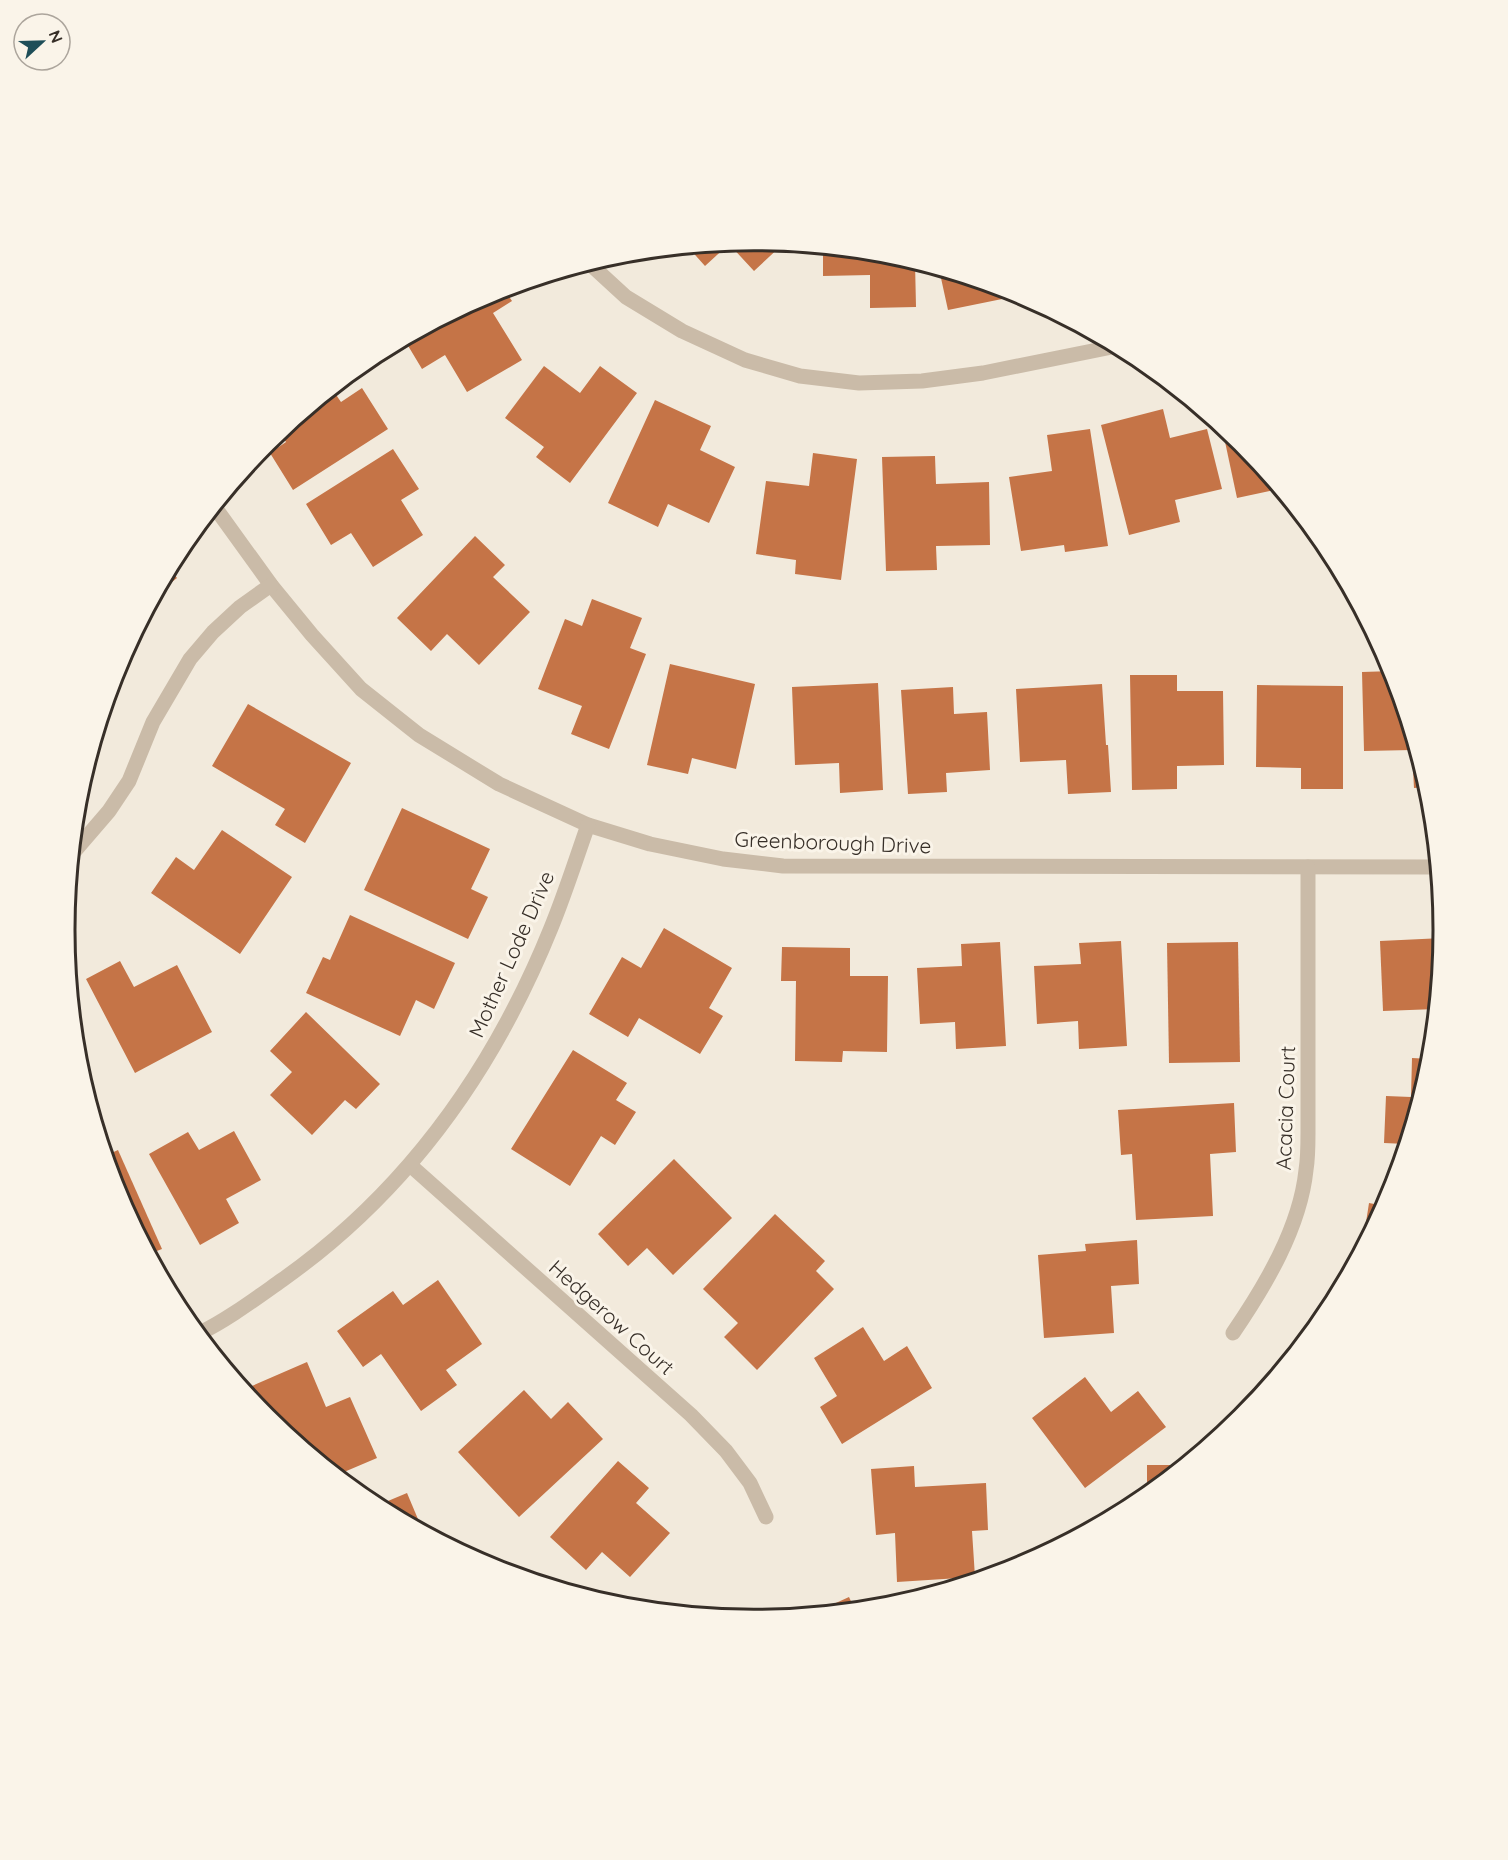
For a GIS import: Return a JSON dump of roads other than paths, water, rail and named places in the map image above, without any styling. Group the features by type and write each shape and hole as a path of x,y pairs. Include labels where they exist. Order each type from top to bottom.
{"street":[{"path":"596,270 626,297 682,332 745,360 800,376 860,383 922,381 983,373 1104,349"},
{"name":"Greenborough Drive","path":"219,513 271,585 312,635 361,689 418,735 499,784 588,825 650,844 723,859 783,866 1430,867"},
{"path":"81,844 109,811 129,781 153,722 190,659 240,607 271,585"},
{"name":"Mother Lode Drive","path":"205,1330 261,1295 303,1265 379,1199 410,1165 448,1117 483,1065 517,1003 552,927 588,825"},
{"name":"Acacia Court","path":"1233,1333 1259,1295 1280,1255 1296,1214 1306,1172 1308,867"},
{"name":"Hedgerow Court","path":"410,1165 692,1415 726,1451 750,1483 766,1517"}]}
